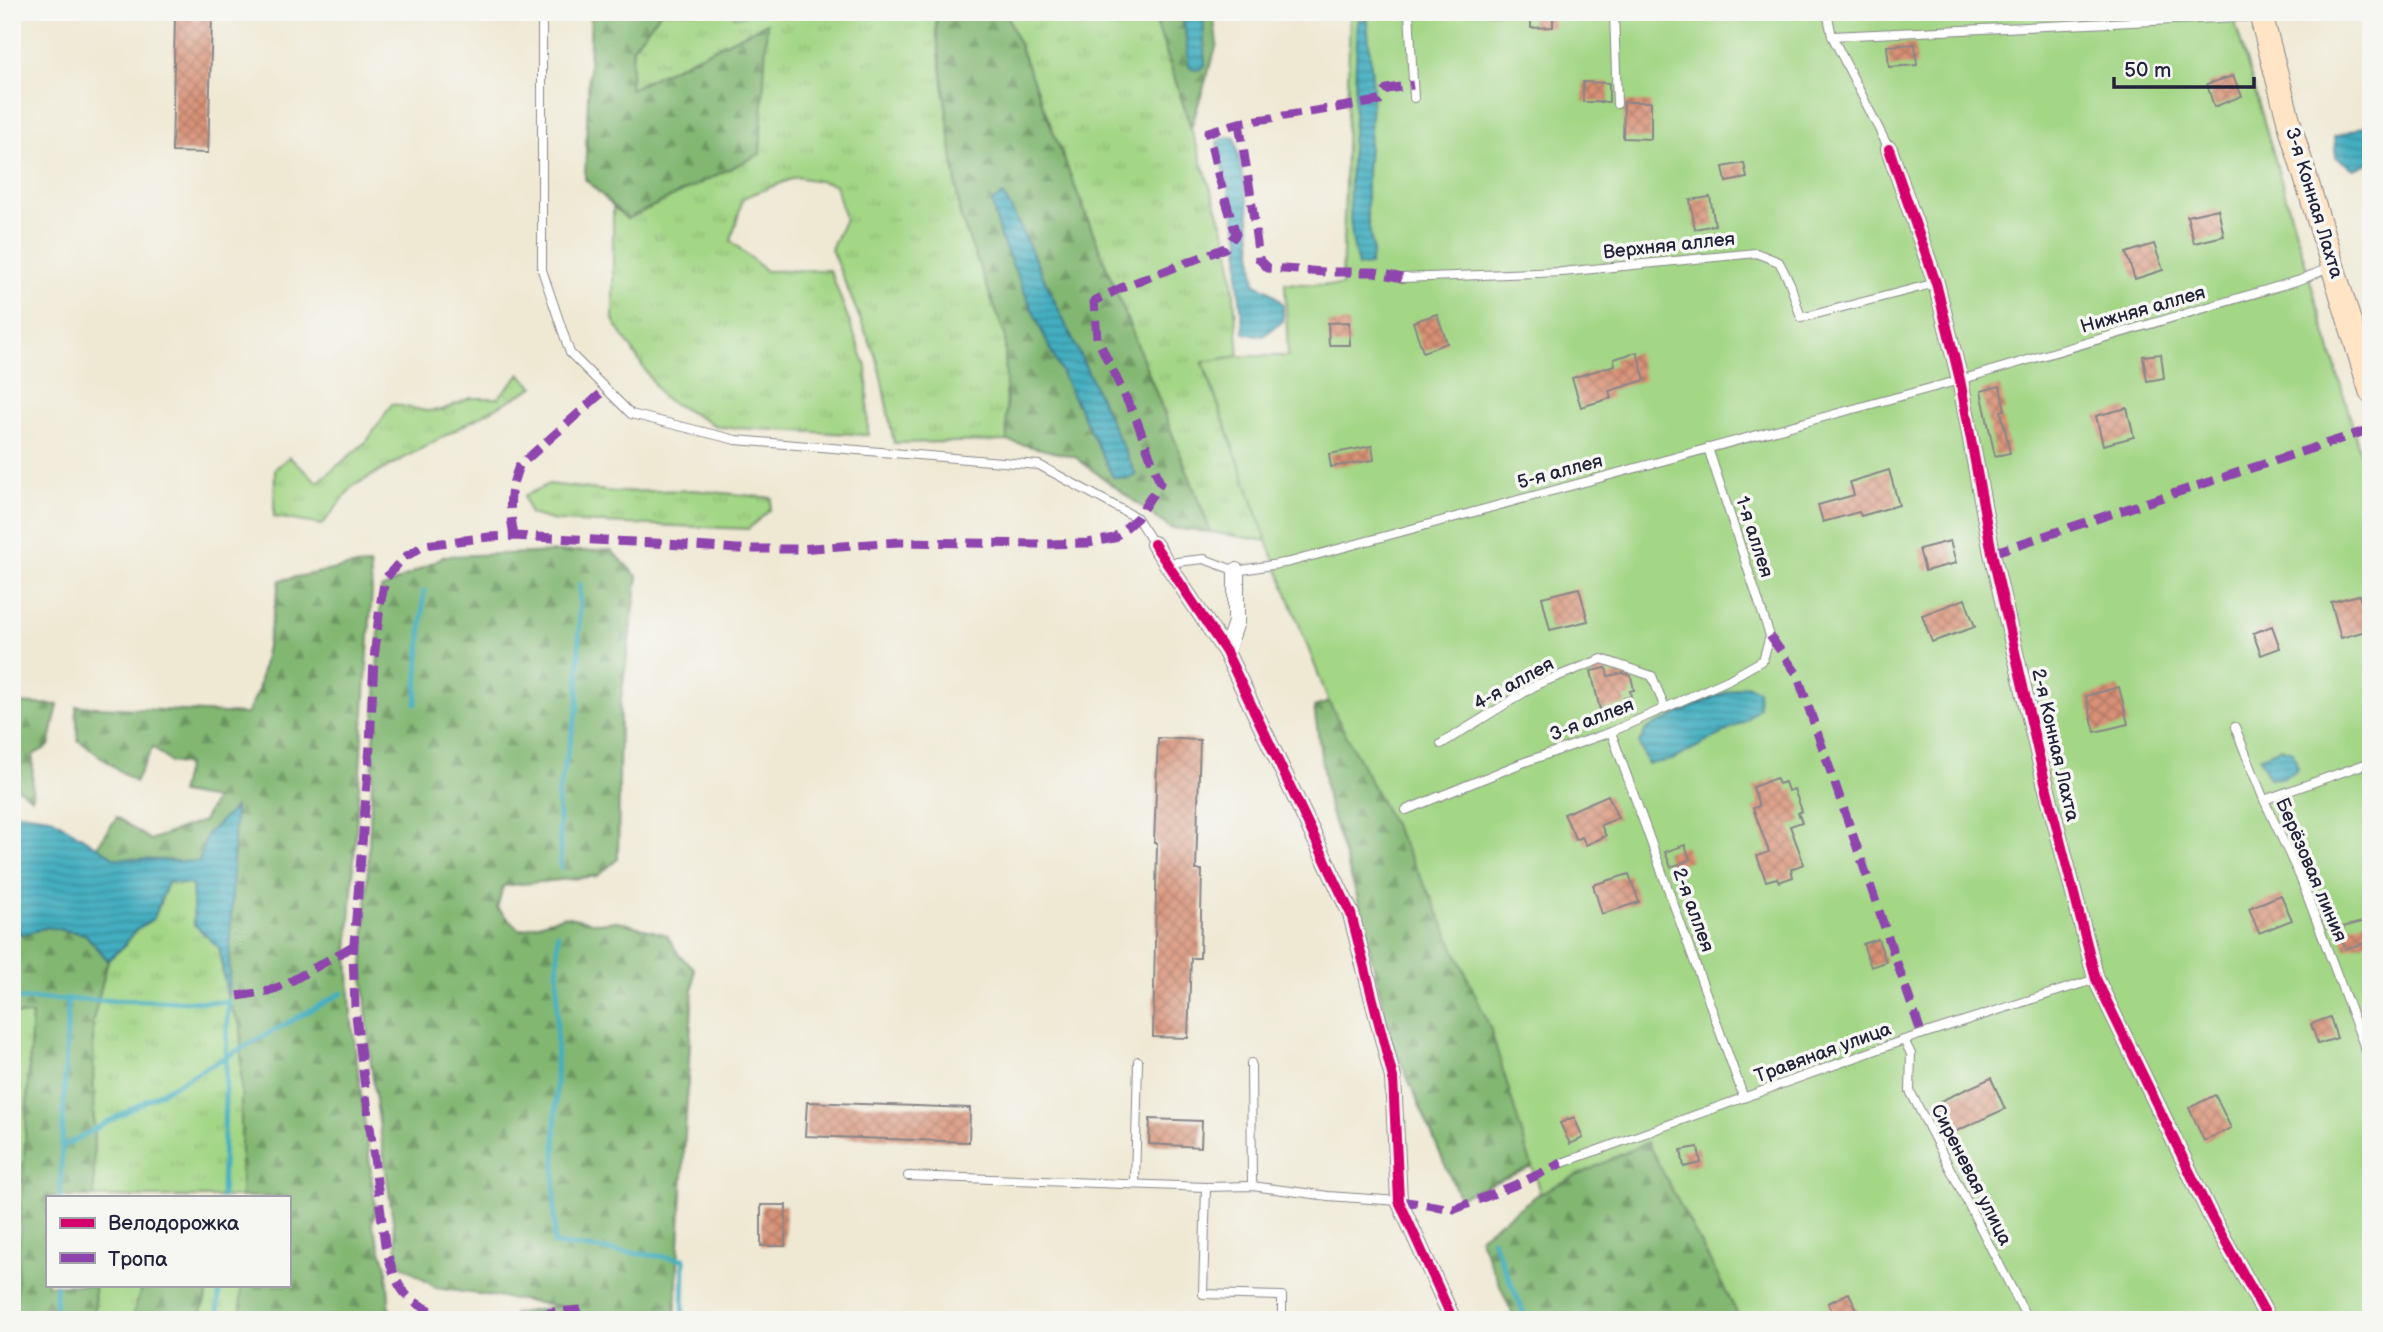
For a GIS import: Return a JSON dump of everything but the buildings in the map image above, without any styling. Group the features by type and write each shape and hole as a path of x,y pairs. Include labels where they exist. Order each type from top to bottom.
{"main road":[{"name":"3-я Конная Лахта","path":"2260,14 2292,133 2370,388"}],"street":[{"name":"2-я Конная Лахта","path":"1889,149 1936,283 1960,380 1993,553 2032,729 2096,979 2212,1218 2269,1320"},
{"path":"1154,544 1226,652 1350,914 1393,1078 1399,1201 1454,1320"},
{"path":"1226,652 1236,622 1236,571"}],"lane":[{"path":"542,12 542,270 570,353 631,414 736,440 1039,465 1137,518 1154,544"},
{"path":"1409,12 1414,98"},
{"path":"1614,12 1617,104"},
{"name":"2-я Конная Лахта","path":"1827,12 1832,36 1889,149"},
{"path":"1832,36 2260,14"},
{"name":"Верхняя аллея","path":"1402,278 1562,272 1756,253 1779,262 1790,283 1801,318 1936,283"},
{"name":"Нижняя аллея","path":"1960,380 2300,280 2334,266"},
{"name":"5-я аллея","path":"1167,563 1204,559 1236,571 1290,562 1960,380"},
{"name":"1-я аллея","path":"1708,448 1770,636"},
{"name":"3-я аллея","path":"1406,810 1522,763 1611,732 1728,680 1763,660 1770,636"},
{"name":"4-я аллея","path":"1441,744 1538,684 1602,659 1652,676 1665,708"},
{"name":"Берёзовая линия","path":"2235,727 2264,800 2300,877 2371,1064"},
{"name":"2-я аллея","path":"1611,732 1744,1098"},
{"path":"2264,800 2371,762"},
{"name":"Травяная улица","path":"1562,1163 1904,1040 2096,979"},
{"name":"Сиреневая улица","path":"1904,1040 1911,1054 1910,1091 2028,1320"},
{"path":"1135,1184 1138,1060"},
{"path":"1251,1063 1252,1186"},
{"path":"908,1176 1206,1187 1252,1186 1328,1196 1399,1201"},
{"path":"1206,1187 1203,1294 1282,1296 1282,1320"}],"green space":[{"path":"591,12 661,12 633,47 630,89 767,23 760,154 627,219 585,179"},
{"path":"661,12 732,12 735,17 763,12 937,12 936,28 960,215 1005,335 1007,441 894,443 878,362 831,249 845,219 835,184 796,177 743,198 731,241 766,271 830,270 867,369 868,435 718,427 663,398 613,320 613,206 627,219 766,24 630,90 633,47"},
{"path":"937,12 1006,12 1211,532 1170,528 1075,457 1007,441 1005,335 960,215 936,28"},
{"path":"1006,12 1153,12 1230,248 1239,356 1203,363 1267,541 1211,532"},
{"path":"1153,12 1213,12 1217,44 1191,128"},
{"path":"1350,12 2232,12 2371,496 2371,1320 1741,1320 1647,1142 1540,1193 1490,1027 1431,897 1329,702 1267,541 1203,362 1239,356 1288,356 1285,283 1342,286"},
{"path":"520,374 534,387 353,486 322,525 274,517 275,469 289,457 318,482 367,441 392,404 426,411 442,410 470,398 498,398"},
{"path":"549,484 615,492 693,490 772,498 770,510 748,529 555,521 530,514 524,496"},
{"path":"611,550 638,577 620,707 618,859 597,876 503,886 497,908 520,930 564,916 597,923 617,921 667,935 679,955 694,968 675,1320 513,1320 513,1314 560,1306 436,1288 399,1263 371,1066 363,971 381,589 445,556"},
{"path":"370,565 372,591 348,951 351,1015 376,1212 372,1223 387,1268 390,1317 402,1320 241,1320 241,1286 290,1286 290,1196 241,1196 241,1026 228,1002 235,808 207,834 199,862 115,858 97,847 117,817 150,840 203,821 215,799 180,793 187,765 170,762 153,747 135,782 78,740 76,706 247,714 258,691 280,580"},
{"path":"1329,702 1431,897 1490,1027 1532,1167 1459,1197 1392,1042 1357,896 1328,803 1314,707"},
{"path":"12,703 58,705 49,746 33,755 32,798 12,784"},
{"path":"168,882 193,885 194,924 219,948 228,1002 241,1026 241,1196 94,1196 93,1020 108,960 124,946 136,930 154,918"},
{"path":"12,927 22,935 47,927 85,934 108,960 93,1020 94,1196 46,1196 46,1286 94,1286 95,1320 15,1320 32,1015 12,1014"},
{"path":"12,1014 32,1015 15,1320 12,1320"},
{"path":"1647,1142 1741,1320 1515,1320 1479,1237 1540,1193"},
{"path":"94,1286 143,1286 131,1320 95,1320"},
{"path":"143,1286 207,1286 208,1292 198,1320 131,1320"},
{"path":"207,1286 241,1286 241,1320 198,1320 208,1292"}],"water":[{"path":"1183,12 1203,12 1205,66 1198,70 1189,67"},
{"path":"1367,19 1373,89 1367,215 1373,250 1370,265 1358,266 1351,229 1350,173 1358,20"},
{"path":"2371,124 2371,162 2354,169 2336,157 2334,137"},
{"path":"1226,137 1235,138 1248,205 1255,284 1267,289 1283,304 1283,321 1263,336 1244,333 1238,282 1240,239 1217,142"},
{"path":"1003,195 1136,475 1128,479 1113,477 1049,347 1000,237 992,202"},
{"path":"1746,685 1758,690 1759,707 1744,722 1672,760 1648,764 1639,744 1646,729"},
{"path":"2280,748 2293,752 2298,768 2285,777 2269,778 2260,757"},
{"path":"235,807 228,1002 219,948 194,924 192,885 168,882 154,918 136,930 124,946 108,960 85,934 47,927 22,935 12,927 12,812 50,817 115,858 199,862 207,834"}],"waterway":[{"path":"561,868 558,796 578,706 580,584"},
{"path":"416,704 424,591"},
{"path":"558,934 554,1244 684,1259 683,1320"},
{"path":"62,1147 342,993"},
{"path":"12,999 228,1002 222,1196"},
{"path":"60,1196 68,1000"},
{"path":"1492,1239 1527,1320"},
{"path":"55,1320 56,1286"},
{"path":"218,1320 219,1286"}],"marked path":[{"path":"456,1320 425,1308 407,1295 400,1287 390,1262 385,1245 355,1008 353,955 370,746 374,659 385,579 403,558 425,545 489,537 514,536 737,549 798,549 899,542 1088,543 1114,538 1137,518 1160,483 1137,421 1097,338 1094,301 1225,248 1236,234 1208,132 1239,123 1379,101 1387,89 1413,85"},
{"path":"1239,123 1259,259 1268,268 1375,272 1402,278"},
{"path":"514,536 510,501 519,466 606,389"},
{"path":"1992,553 2371,429"},
{"path":"1770,636 1797,674 1922,1035"},
{"path":"238,996 269,991 286,984 353,946"},
{"path":"1399,1201 1455,1209 1562,1163"},
{"path":"511,1320 581,1310"}],"cycle path":[{"path":"1889,149 1936,283 1960,380 1992,553 2045,782 2096,979 2212,1218 2269,1320"},
{"path":"1154,544 1226,652 1351,914 1393,1078 1399,1201 1453,1320"}]}
